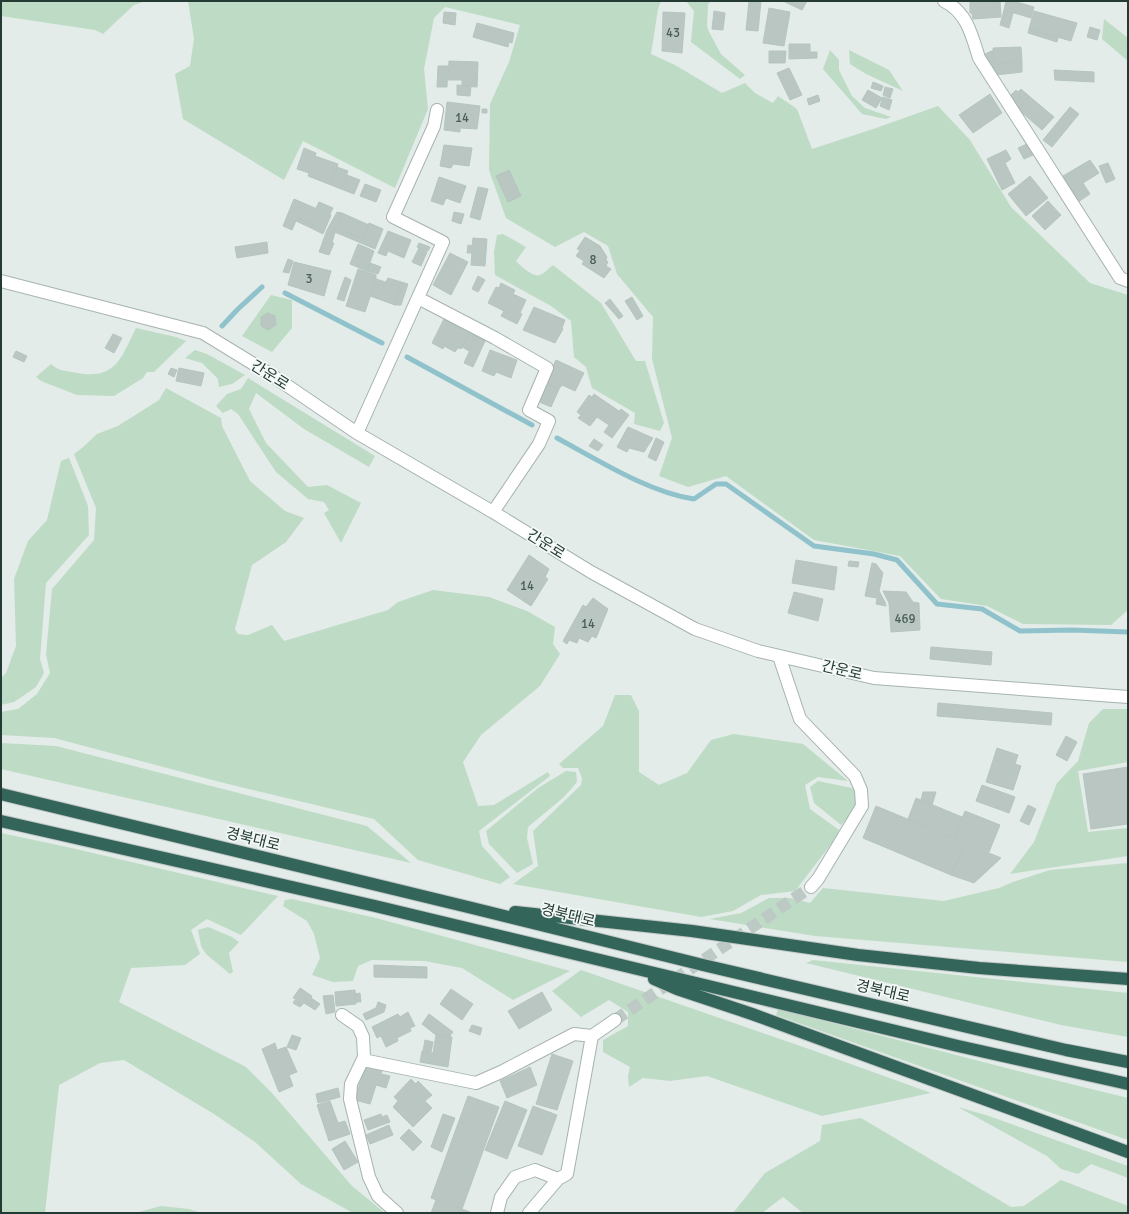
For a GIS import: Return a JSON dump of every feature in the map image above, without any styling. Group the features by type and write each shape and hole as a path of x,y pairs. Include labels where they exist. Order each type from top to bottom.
{"highway":[{"name":"경북대로","path":"1,794 703,965 1066,1050 1128,1062"},
{"path":"1,821 375,906 958,1046 1128,1084"},
{"path":"472,908 692,930 858,956 979,968 1128,979"},
{"path":"618,965 677,989 752,1014 1128,1152"}],"street":[{"path":"944,1 954,6 969,27 979,58 1120,278 1128,281"},
{"path":"357,433 443,242 393,217 434,126 438,110"},
{"name":"간운로","path":"1,281 203,333 273,376 357,433 493,512 591,572 695,629 758,651 874,678 1128,697"},
{"path":"418,298 495,338 547,368 529,410 549,421 539,444 493,512"},
{"path":"778,656 800,719 855,776 861,790 862,806 818,879 811,887"},
{"path":"342,1015 353,1021 358,1026 363,1037 364,1057 351,1084 350,1100 369,1177 378,1196 397,1213"},
{"path":"363,1060 476,1083 501,1072 574,1034 592,1036 616,1020"},
{"path":"529,1213 558,1179 566,1174 592,1036"},
{"path":"497,1213 501,1196 516,1177 535,1170 558,1179"}],"green space":[{"path":"1,1 143,2 134,5 103,34 95,30 1,16"},
{"path":"188,1 661,1 658,9 651,54 675,65 722,93 745,83 755,93 773,103 778,96 797,109 812,149 938,106 970,140 1011,207 1090,283 1128,295 1128,610 1111,625 1023,624 987,606 941,599 900,556 814,540 726,476 688,487 659,476 672,438 652,359 653,317 617,274 608,246 584,232 555,247 506,218 489,170 490,104 509,62 520,25 445,7 434,18 424,69 428,109 395,188 303,141 284,180 183,119 175,74 190,66 194,39"},
{"path":"686,1 711,1 708,4 707,26 709,32 721,54 745,75 740,79 691,42 694,11"},
{"path":"1104,19 1128,38 1128,61 1102,39"},
{"path":"830,50 839,60 839,70 852,96 865,108 891,117 886,119 862,114 823,69"},
{"path":"849,50 889,70 903,91 866,74 850,64"},
{"path":"503,234 526,247 516,261 527,271 534,275 540,275 553,265 601,303 636,361 645,361 664,423 660,431 634,424 635,413 592,388 586,367 574,357 571,321 551,306 495,275 494,252 497,235"},
{"path":"271,295 292,300 292,328 272,352 242,336"},
{"path":"136,328 176,337 186,341 154,372 147,372 143,378 114,396 77,395 41,381 36,377 51,364 57,368 77,373 101,373 109,370 121,357"},
{"path":"195,350 207,354 245,375 232,384 219,387 218,379 202,363 185,358"},
{"path":"248,378 375,456 369,467 304,429 256,393 249,409 266,443 308,487 327,485 361,503 341,543 324,513 329,510 324,502 308,499 276,472 238,414 231,409 223,413 216,406 227,394 241,389"},
{"path":"166,388 221,418 222,426 250,481 285,511 304,518 286,542 252,565 235,629 238,634 248,635 272,625 284,641 388,610 398,602 433,590 489,597 527,611 555,627 553,644 560,654 540,686 481,735 463,762 478,806 494,805 548,772 550,776 479,831 482,846 510,877 500,884 418,860 374,819 220,782 54,738 1,735 1,712 18,709 37,694 50,673 46,654 52,589 94,540 96,508 74,454 97,434 118,426 159,400"},
{"path":"69,458 88,506 89,535 46,583 40,659 44,673 36,687 14,702 1,705 1,678 6,673 16,646 14,579 28,541 47,520 61,461"},
{"path":"615,695 631,695 639,711 639,772 659,785 687,773 711,740 734,734 803,744 848,781 818,777 805,785 810,809 839,830 835,839 795,891 761,895 733,911 701,917 513,884 538,866 533,831 581,785 582,778 578,768 563,768 559,764 603,726"},
{"path":"1103,709 1128,709 1128,762 1078,771 1088,832 1128,828 1128,856 1010,874 1034,842 1057,783 1078,761 1089,723"},
{"path":"1,743 56,746 367,826 411,863 1,769"},
{"path":"566,771 576,772 577,782 564,797 528,827 527,838 533,864 517,873 489,844 486,831 538,788"},
{"path":"818,781 852,788 858,796 856,809 841,825 814,803 810,787"},
{"path":"1,833 278,896 241,935 207,919 191,930 200,954 185,965 131,968 119,1002 246,1067 271,1092 352,1186 385,1213 353,1213 301,1184 255,1142 214,1114 124,1060 100,1063 59,1085 45,1213 1,1213"},
{"path":"1128,863 1128,962 815,936 710,919 741,913 769,898 791,898 810,903 823,888 944,901 999,888 1050,870"},
{"path":"292,899 376,918 570,971 513,1000 462,968 424,961 372,960 358,966 353,981 333,982 312,975 320,958 314,934 307,921 283,906 285,900"},
{"path":"208,927 232,937 239,942 229,953 233,972 230,974 206,954 201,946 198,930"},
{"path":"813,960 1128,993 1128,1037 1061,1025 806,963"},
{"path":"581,970 931,1093 822,1116 707,1076 670,1081 643,1078 629,1087 628,1076 630,1067 603,1052 603,1040 628,1026 628,1012 609,1000 581,1017 552,991"},
{"path":"778,1009 1128,1098 1128,1140 776,1015"},
{"path":"958,1107 989,1116 1128,1166 1128,1178 1091,1164 1078,1174 1061,1169 1047,1156"},
{"path":"861,1118 1011,1207 1024,1206 1061,1180 1128,1206 1128,1213 803,1213 783,1197 762,1213 733,1213 765,1173 820,1141 822,1125"},
{"path":"161,1206 189,1209 201,1213 135,1213"}],"building":[{"path":"749,1 761,1 758,31 746,30"},
{"path":"783,1 807,1 802,10"},
{"path":"970,1 1000,1 1001,17 973,19 972,13 970,13"},
{"path":"1006,1 1013,1 1034,7 1031,18 1004,10"},
{"path":"769,8 790,12 784,46 763,43"},
{"path":"1004,10 1013,13 1009,28 1000,25"},
{"path":"714,11 725,13 723,30 712,29"},
{"path":"1034,11 1077,23 1071,41 1029,29"},
{"path":"444,12 456,13 455,25 443,23"},
{"path":"663,12 685,13 682,53 662,51"},
{"path":"477,23 514,33 512,43 509,42 508,47 473,37"},
{"path":"1090,27 1100,30 1097,40 1087,37"},
{"path":"1029,29 1058,38 1057,42 1028,33"},
{"path":"789,44 810,44 810,52 817,52 817,58 789,59"},
{"path":"1021,47 1022,62 994,64 993,48"},
{"path":"994,50 994,64 1022,62 1022,72 996,75 995,70 985,54"},
{"path":"769,51 786,51 785,63 769,63"},
{"path":"449,61 478,62 477,87 462,86 462,80 448,80"},
{"path":"438,66 448,66 447,87 437,87"},
{"path":"789,68 802,95 790,100 777,73"},
{"path":"1054,70 1094,72 1094,82 1055,80"},
{"path":"873,82 883,86 881,91 871,88"},
{"path":"457,85 471,86 470,96 457,95"},
{"path":"885,87 893,89 890,98 883,95"},
{"path":"1021,89 1029,96 1018,109 1011,95 1016,90 1018,92"},
{"path":"868,90 882,98 876,108 862,100"},
{"path":"990,94 1002,113 973,133 959,115"},
{"path":"818,95 820,101 809,105 807,99"},
{"path":"1029,96 1054,117 1042,130 1018,109"},
{"path":"883,97 892,100 889,110 880,106"},
{"path":"447,102 480,106 477,129 460,128 460,132 444,130"},
{"path":"1070,107 1079,114 1052,147 1043,140"},
{"path":"482,109 487,109 487,113 482,113"},
{"path":"1027,144 1033,155 1024,159 1018,148"},
{"path":"444,145 472,148 469,166 453,164 451,168 440,166"},
{"path":"304,148 316,153 315,156 338,164 331,185 308,176 309,173 297,169"},
{"path":"1006,150 1011,159 1005,163 1015,183 1002,190 987,159"},
{"path":"1090,160 1099,173 1083,183 1090,194 1078,202 1063,176"},
{"path":"1108,163 1115,179 1106,183 1099,166"},
{"path":"337,167 348,171 341,189 331,185"},
{"path":"509,170 521,196 508,202 496,176"},
{"path":"347,175 360,180 354,194 341,189"},
{"path":"1030,176 1048,198 1026,216 1008,194"},
{"path":"439,177 466,186 460,203 446,198 443,205 431,201"},
{"path":"365,184 381,190 376,202 360,196"},
{"path":"478,187 488,189 480,220 470,217"},
{"path":"294,199 331,215 323,234 311,228 312,224 297,218 292,230 283,226"},
{"path":"1048,201 1061,215 1045,230 1032,216"},
{"path":"319,202 333,208 330,214 316,208"},
{"path":"337,212 342,213 334,232 332,243 334,243 329,255 319,252 327,230"},
{"path":"454,212 464,214 461,224 452,221"},
{"path":"342,213 369,225 363,239 344,231 342,235 334,232"},
{"path":"297,218 312,224 311,228 296,221"},
{"path":"369,223 383,229 375,249 342,235 344,231 363,239"},
{"path":"388,231 411,240 404,258 388,251 386,256 378,253"},
{"path":"585,237 600,246 607,257 606,260 608,262 606,266 611,269 604,278 582,264 584,261 576,256 580,250 577,249"},
{"path":"473,238 487,239 485,266 471,265 472,253 467,253 468,245 472,246"},
{"path":"267,242 268,253 237,258 235,247"},
{"path":"419,243 430,247 428,251 417,247"},
{"path":"358,244 374,251 367,271 350,264"},
{"path":"419,248 427,252 421,266 412,262"},
{"path":"450,253 468,262 451,295 433,285"},
{"path":"288,259 293,261 289,273 283,272"},
{"path":"294,262 331,271 324,296 288,285"},
{"path":"370,263 381,267 378,274 367,271"},
{"path":"358,269 376,275 365,312 346,306"},
{"path":"478,276 485,280 478,292 472,289"},
{"path":"345,277 351,280 344,301 337,299"},
{"path":"388,278 408,284 401,305 395,305 401,287 386,282"},
{"path":"376,279 401,287 395,305 370,296"},
{"path":"501,283 515,290 513,294 526,300 517,324 501,316 504,311 488,303 496,287 499,288"},
{"path":"632,297 643,316 637,320 625,301"},
{"path":"610,299 623,316 619,319 605,303"},
{"path":"534,307 565,320 563,329 555,343 523,330"},
{"path":"268,313 275,316 276,325 268,330 261,326 261,317"},
{"path":"444,319 470,332 461,349 446,342 443,349 432,343"},
{"path":"470,332 477,335 469,351 462,347"},
{"path":"113,334 122,338 114,353 105,348"},
{"path":"477,335 486,339 473,367 464,363"},
{"path":"446,342 458,348 455,352 444,346"},
{"path":"490,350 517,360 511,378 496,372 494,376 482,371"},
{"path":"16,351 27,356 24,362 13,357"},
{"path":"556,360 584,373 575,391 562,385 559,389 545,383"},
{"path":"171,368 177,370 174,377 168,374"},
{"path":"179,368 204,373 201,386 176,381"},
{"path":"545,383 559,389 551,407 537,401"},
{"path":"594,394 619,411 609,425 597,417 590,426 578,418 581,415 577,412 589,395 592,397"},
{"path":"621,409 629,415 612,438 604,432"},
{"path":"628,427 653,438 644,452 629,448 627,452 617,447"},
{"path":"656,438 664,442 656,461 648,457"},
{"path":"594,439 603,445 598,451 589,446"},
{"path":"529,555 549,569 545,577 548,579 531,606 507,590"},
{"path":"796,560 837,567 834,590 792,583"},
{"path":"849,561 859,562 858,567 848,566"},
{"path":"872,563 876,564 883,573 879,591 886,606 876,604 877,598 865,596"},
{"path":"883,591 906,592 913,602 919,603 920,630 891,632 889,603"},
{"path":"794,592 823,599 818,621 788,613"},
{"path":"593,598 608,609 596,638 592,636 588,642 579,638 577,643 569,640 567,644 563,641 583,605 586,607"},
{"path":"931,647 992,652 991,665 930,659"},
{"path":"938,703 1052,713 1051,725 937,716"},
{"path":"1066,736 1077,742 1067,761 1056,755"},
{"path":"997,748 1018,755 1015,764 1021,766 1013,790 986,782"},
{"path":"1128,767 1128,824 1091,829 1083,774"},
{"path":"982,785 1015,797 1009,813 976,801"},
{"path":"923,792 936,792 932,805 921,800"},
{"path":"916,798 962,817 954,838 908,819"},
{"path":"1028,805 1036,809 1029,825 1020,821"},
{"path":"876,806 965,843 951,875 863,838"},
{"path":"965,811 1000,825 989,852 954,838"},
{"path":"965,843 1001,858 974,883 951,875"},
{"path":"374,965 427,967 427,978 374,977"},
{"path":"300,988 312,996 311,998 320,1004 315,1010 304,1003 300,1007 293,1003 296,999 293,998"},
{"path":"451,989 473,1004 462,1020 440,1004"},
{"path":"355,990 356,1004 336,1006 335,992"},
{"path":"542,992 552,1010 519,1029 508,1011"},
{"path":"360,993 361,1002 356,1002 355,994"},
{"path":"333,995 335,1012 326,1014 323,996"},
{"path":"378,1002 386,1005 384,1012 366,1020 363,1014 376,1008"},
{"path":"408,1012 415,1026 410,1028 411,1031 397,1038 398,1041 386,1047 381,1036 377,1038 372,1027 398,1014 400,1017"},
{"path":"429,1014 453,1032 449,1037 436,1035 422,1024"},
{"path":"472,1025 482,1028 480,1035 469,1031"},
{"path":"292,1035 301,1038 296,1050 287,1047"},
{"path":"436,1035 452,1037 448,1067 420,1062 422,1051 433,1053"},
{"path":"425,1040 433,1042 431,1052 423,1051"},
{"path":"275,1043 277,1050 286,1047 297,1072 289,1075 293,1086 279,1092 262,1049"},
{"path":"552,1054 573,1061 557,1110 536,1104"},
{"path":"365,1065 382,1071 381,1074 390,1076 386,1088 376,1085 370,1104 355,1100"},
{"path":"530,1067 537,1085 507,1098 500,1081"},
{"path":"411,1079 416,1084 418,1081 432,1095 425,1101 432,1108 413,1127 393,1107 398,1101 394,1097"},
{"path":"338,1088 340,1097 318,1103 316,1094"},
{"path":"468,1096 499,1107 462,1209 431,1198"},
{"path":"330,1101 338,1123 345,1121 350,1134 329,1141 317,1105"},
{"path":"505,1101 527,1110 507,1159 485,1150"},
{"path":"533,1106 557,1115 542,1155 518,1146"},
{"path":"381,1114 382,1117 387,1115 390,1122 368,1130 364,1120"},
{"path":"443,1114 455,1118 442,1152 431,1147"},
{"path":"389,1125 393,1135 370,1144 366,1135"},
{"path":"409,1129 422,1142 413,1151 400,1138"},
{"path":"345,1141 358,1162 344,1170 332,1149"},
{"path":"436,1200 462,1209 472,1213 431,1213"}],"waterway":[{"path":"222,326 262,287"},
{"path":"285,293 382,343"},
{"path":"407,357 532,425"},
{"path":"557,438 624,474 659,490 677,495 694,499 716,484 726,484 814,546 874,554 897,560 937,604 982,609 1020,631 1072,630 1128,632"}],"tunnel":[{"path":"615,1020 811,887"}]}
